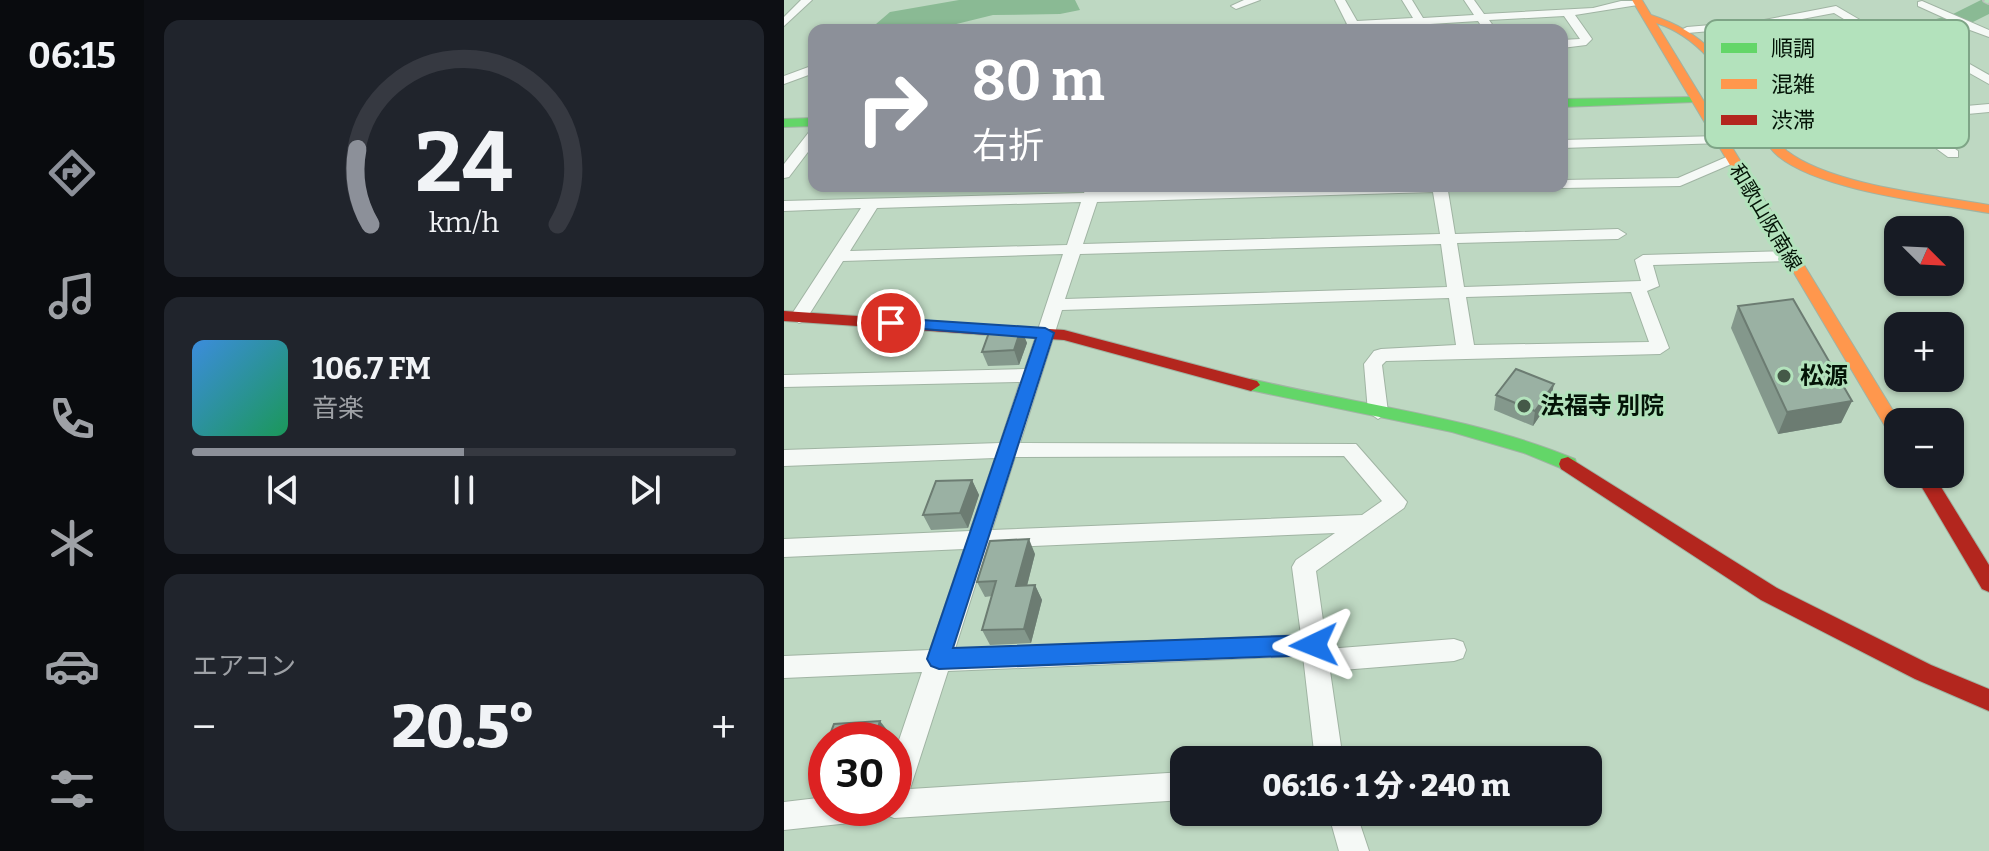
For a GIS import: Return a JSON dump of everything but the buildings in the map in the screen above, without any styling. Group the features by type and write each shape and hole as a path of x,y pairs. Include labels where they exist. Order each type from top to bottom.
{"main road":[{"path":"1632,5 1687,30 1705,48"},
{"name":"和歌山阪南線","path":"1632,5 1705,117"},
{"path":"1568,103 1694,99"},
{"path":"784,123 808,122"},
{"name":"和歌山阪南線","path":"1724,148 1884,410"},
{"path":"1778,148 1798,164 1826,175 1989,209"},
{"path":"791,316 1064,335 1310,401 1470,428 1566,463 1769,594 1923,672 1989,700"},
{"path":"1931,488 1989,583"}],"street":[{"path":"784,23 789,12 807,0"},
{"path":"1236,6 1255,0"},
{"path":"1340,0 1352,24"},
{"path":"1407,0 1420,21"},
{"path":"1469,0 1486,24"},
{"path":"1535,0 1548,12"},
{"path":"1922,4 1958,20"},
{"path":"1370,24 1593,11 1632,5"},
{"path":"1780,20 1836,9 1853,20"},
{"path":"1566,11 1586,39 1582,43 1568,44"},
{"path":"1971,26 1989,34"},
{"path":"1687,30 1705,28"},
{"path":"1969,69 1989,80"},
{"path":"784,82 808,72"},
{"path":"784,82 808,83"},
{"path":"1969,110 1989,108"},
{"path":"1568,144 1705,140"},
{"path":"787,166 808,142"},
{"path":"1945,148 1953,154"},
{"path":"1568,184 1680,182 1731,159"},
{"path":"787,166 808,163"},
{"path":"784,206 1075,192"},
{"path":"912,741 1093,192"},
{"path":"1441,192 1466,351"},
{"path":"791,316 837,256 872,203"},
{"path":"837,256 1618,234"},
{"path":"1055,305 1651,286 1643,260 1790,256"},
{"path":"1378,412 1373,364 1381,355 1660,348 1637,286"},
{"path":"784,381 1033,375"},
{"path":"784,458 1007,450 1349,449 1396,502 1304,567 1327,746"},
{"path":"784,548 1369,523"},
{"path":"784,667 939,659 1454,650"},
{"path":"912,803 1170,787"},
{"path":"784,816 808,813"},
{"path":"1346,826 1354,851"}],"shaded area":[{"path":"959,0 1075,0 1080,10 1060,14 993,15 956,24 876,24 890,12"}],"waterway":[{"path":"1958,20 1989,5"}],"railway":[{"path":"1985,0 1989,2"}],"traffic: fast":[{"path":"1568,103 1694,99"},
{"path":"784,123 808,122"},
{"path":"1251,385 1452,425 1530,448 1568,464"}],"traffic: slow":[{"path":"1637,0 1705,113"},
{"path":"1647,17 1686,33 1705,48"},
{"path":"1726,148 1884,410"},
{"path":"1778,148 1798,163 1821,173 1989,209"}],"traffic: jam":[{"path":"784,316 1064,335 1251,385"},
{"path":"1568,464 1769,594 1923,672 1989,700"},
{"path":"1931,488 1989,583"}],"place":[{"name":"松源","path":"1784,376"},
{"name":"法福寺 別院","path":"1524,406"}],"route":[{"path":"891,323 1045,333 939,659 1314,645"}]}
